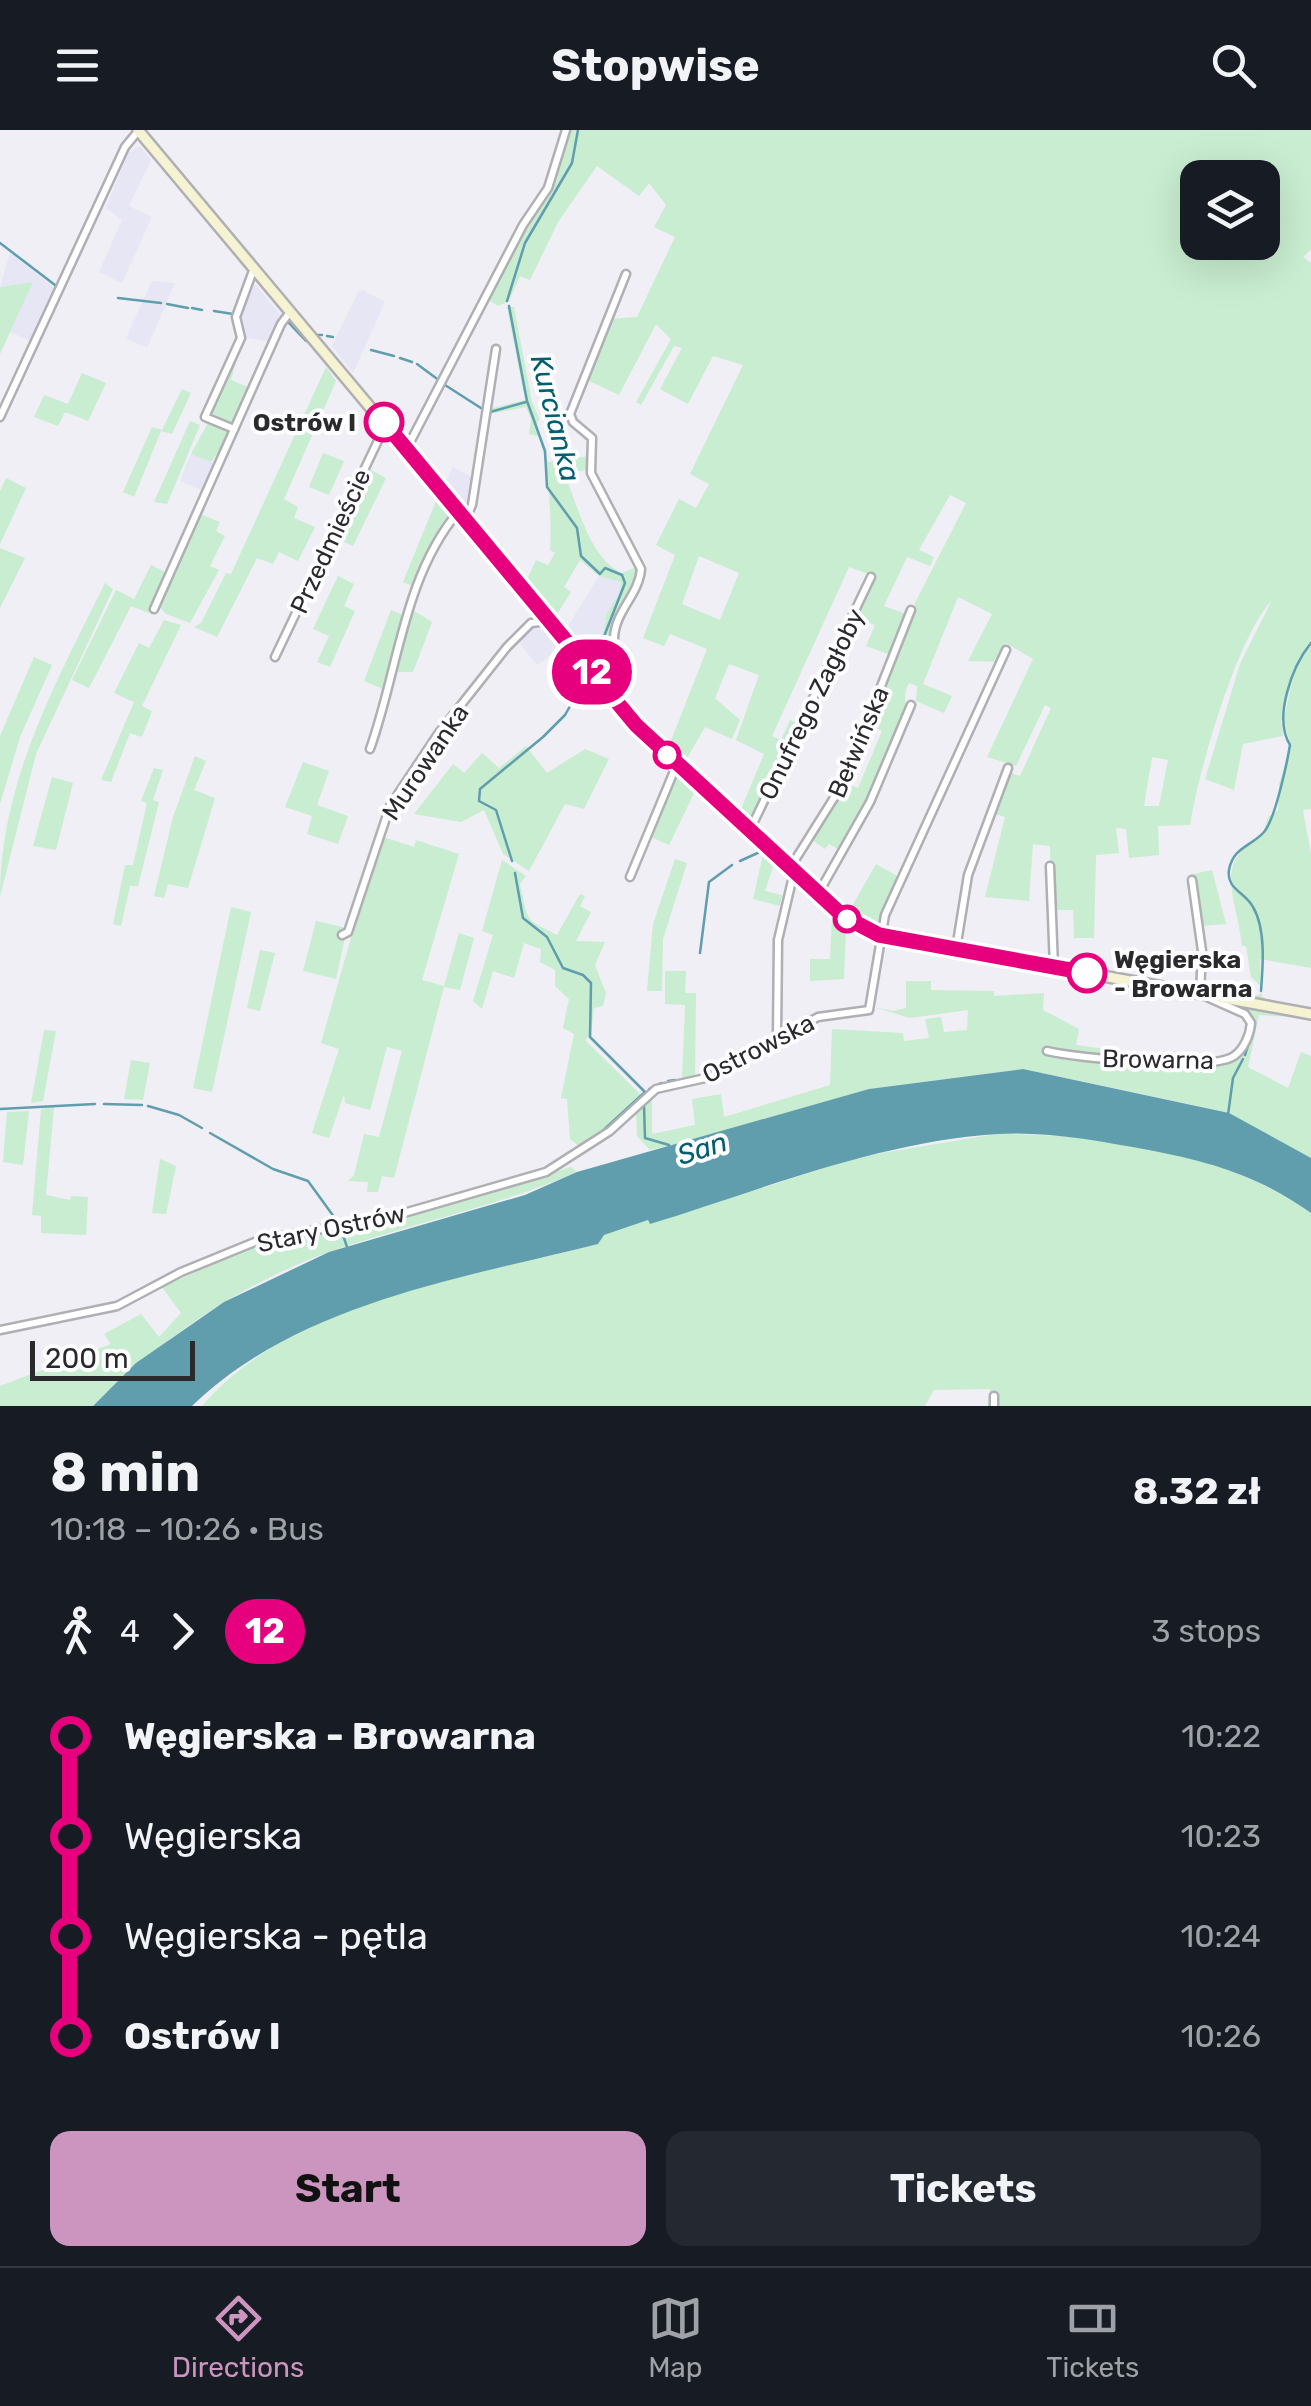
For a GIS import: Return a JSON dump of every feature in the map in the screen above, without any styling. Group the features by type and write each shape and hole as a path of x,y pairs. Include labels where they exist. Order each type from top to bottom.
{"main road":[{"path":"139,130 609,693 676,764 850,921 879,935 1311,1014"}],"street":[{"path":"0,418 125,147 139,130"},
{"path":"406,450 523,226 548,188 566,130"},
{"path":"234,428 206,417 240,338 236,317 254,268"},
{"path":"609,693 618,677 615,628 638,586 641,569 591,473 592,438 572,422 570,414 626,274"},
{"path":"154,609 281,324 290,312"},
{"path":"370,748 408,612 445,530 472,504 496,349"},
{"name":"Przedmieście","path":"275,658 386,425"},
{"name":"Onufrego Zagłoby","path":"750,830 871,577"},
{"name":"Bełwińska","path":"777,1037 778,945 792,870 842,785 911,610"},
{"name":"Murowanka","path":"342,935 348,932 390,806 438,734 507,647 531,623 550,621"},
{"path":"879,935 1006,650"},
{"path":"818,894 870,802 911,705"},
{"path":"630,876 676,764"},
{"path":"956,949 968,875 1008,768"},
{"path":"1050,866 1054,967"},
{"path":"1192,880 1202,950 1203,994"},
{"name":"Ostrowska","path":"552,1170 610,1131 656,1089 710,1076 777,1037 828,1014 871,1008 879,935"},
{"name":"Browarna","path":"1048,1051 1121,1062 1225,1060 1242,1048 1251,1022 1245,1014 1203,994"},
{"name":"Stary Ostrów","path":"0,1330 116,1306 181,1272 257,1242 397,1215 552,1170"},
{"path":"994,1396 994,1406"}],"shaded area":[{"path":"140,146 151,160 129,206 152,217 122,283 99,272 122,220 106,208 128,153"},
{"path":"10,253 55,288 31,341 10,332 32,283 0,287"},
{"path":"152,281 175,283 147,348 126,338"},
{"path":"253,282 281,315 271,342 246,338 238,320 248,284"},
{"path":"363,290 385,302 353,373 332,346 358,292"},
{"path":"191,454 218,465 206,492 180,481"},
{"path":"453,467 474,478 469,511 445,483"},
{"path":"599,576 621,582 620,594 606,615 602,657 567,628"},
{"path":"532,627 547,632 560,648 537,665 517,640"}],"green space":[{"path":"570,130 1311,130 1311,250 1303,257 1311,263 1311,642 1299,658 1311,645 1311,809 1303,810 1311,854 1311,968 1260,959 1262,996 1267,1000 1249,997 1261,994 1261,986 1251,977 1246,946 1242,946 1231,882 1237,857 1263,833 1268,817 1278,810 1279,784 1291,745 1283,722 1294,675 1281,722 1283,736 1243,744 1234,790 1205,779 1240,664 1272,600 1233,673 1210,740 1190,825 1158,826 1159,855 1129,858 1126,829 1116,828 1119,853 1096,855 1094,938 1074,938 1073,910 1052,910 1050,846 1033,844 1029,901 985,897 1005,817 992,813 1008,772 1020,776 1051,708 1045,705 1016,766 987,757 1033,659 1006,643 997,662 968,661 992,614 958,597 923,684 952,696 944,713 916,701 917,686 909,683 895,745 839,850 829,844 825,849 812,840 845,783 858,788 882,731 868,724 916,611 914,605 966,503 950,495 919,550 934,557 930,566 907,557 884,606 909,615 893,656 866,646 875,625 855,617 874,576 849,567 772,736 781,740 790,720 801,725 750,824 739,814 764,754 736,740 759,675 729,664 715,698 740,720 732,739 705,727 686,760 708,780 705,783 646,729 645,720 670,743 707,649 670,634 664,646 643,638 675,555 656,545 679,499 696,508 709,484 690,474 743,365 713,356 688,404 660,389 682,348 674,346 641,405 636,402 671,339 656,324 619,395 587,380 610,319 637,317 675,237 654,227 666,205 649,183 639,196 597,166 558,222 530,280 520,276 509,301 498,306 489,300 523,228 557,179","holes":["699,556 739,573 720,620 682,604","1152,757 1168,760 1159,806 1144,806"]},
{"path":"33,282 0,354 0,287"},
{"path":"507,307 514,307 532,402 539,418 537,426 548,462 589,456 588,470 564,473 586,529 611,566 622,573 637,567 638,581 617,616 612,683 568,634 601,656 606,615 619,594 621,582 599,576 580,560 564,587 571,592 554,619 525,584 536,560 548,565 555,553 550,550 545,460 538,436 529,434 531,419 526,407 489,414 489,409 525,400"},
{"path":"232,361 236,363 231,380 250,388 232,425 210,412"},
{"path":"326,367 336,381 284,499 298,507 294,518 315,527 298,561 279,552 273,564 257,558 217,637 194,627 201,623 226,573 231,574"},
{"path":"82,373 106,383 88,421 65,412 58,426 34,417 44,395 68,404"},
{"path":"182,389 191,393 172,434 161,431 134,497 123,492 152,427 162,430"},
{"path":"190,421 200,425 167,504 154,502"},
{"path":"209,421 231,434 211,462 191,454"},
{"path":"323,453 344,461 329,495 309,487"},
{"path":"367,468 386,478 353,546 336,538"},
{"path":"6,478 26,488 0,544 0,491"},
{"path":"438,496 452,511 417,588 403,582"},
{"path":"200,514 220,522 216,531 225,536 210,566 219,570 190,623 166,614 158,605"},
{"path":"0,548 25,558 0,608"},
{"path":"151,565 169,574 149,613 131,606 89,688 72,680 116,590 134,599"},
{"path":"338,576 354,584 344,606 355,611 330,667 317,662 329,636 313,629"},
{"path":"105,583 113,589 36,754 0,897 2,855 20,774 50,697"},
{"path":"411,609 432,622 413,672 391,672"},
{"path":"391,610 405,616 383,689 364,681"},
{"path":"164,620 181,625 142,706 152,711 142,737 130,733 111,782 101,780 134,702 114,693 139,643 149,648"},
{"path":"34,657 52,665 20,737 0,804 0,736"},
{"path":"526,746 547,773 585,749 609,759 584,809 565,804 529,871 503,854 484,810 461,822 414,814 453,764 464,773 482,753 499,768"},
{"path":"195,756 206,761 194,790 215,798 188,888 168,884 164,898 154,896 173,817"},
{"path":"303,762 329,771 317,805 348,816 338,844 307,834 312,816 285,807"},
{"path":"154,768 163,770 153,800 159,802 138,886 130,886 121,926 113,924 125,865 133,865 147,803 141,801"},
{"path":"674,773 684,775 697,787 669,845 649,836"},
{"path":"52,777 73,783 56,850 33,846"},
{"path":"380,836 414,847 416,840 459,854 422,980 444,986 459,933 474,938 460,990 444,987 394,1178 382,1176 378,1192 367,1192 368,1182 348,1181 354,1175 364,1134 379,1137 402,1051 387,1047 370,1110 345,1103 344,1094 329,1138 312,1133 339,1049 321,1043"},
{"path":"763,855 774,864 765,891 782,895 780,906 753,899"},
{"path":"675,859 687,863 663,939 662,991 647,991 653,924"},
{"path":"502,860 526,876 520,884 527,914 534,922 557,935 580,894 585,896 580,906 591,912 576,941 605,942 595,965 606,993 603,1006 594,1008 591,1035 585,1040 642,1096 581,1148 570,1139 567,1099 561,1098 574,1034 563,1028 569,999 555,986 555,970 540,962 541,949 524,943 514,978 493,971 482,1009 473,1001 493,935 482,931"},
{"path":"876,864 897,876 877,929 845,912 836,897 851,908"},
{"path":"1212,870 1226,924 1201,926 1193,874"},
{"path":"231,907 251,912 212,1092 193,1088"},
{"path":"832,920 846,928 844,979 810,981 810,959 830,959"},
{"path":"316,921 347,928 336,979 303,971"},
{"path":"260,950 275,953 260,1011 247,1008"},
{"path":"665,971 686,971 685,993 696,993 695,1075 682,1078 685,1005 665,1004"},
{"path":"906,981 931,981 931,990 994,991 994,996 1044,993 1043,1010 1079,1029 1076,1045 1105,1049 1105,1054 1175,1051 1170,1059 1104,1060 1105,1064 1120,1066 1203,1065 1241,1053 1251,1040 1253,1021 1214,999 1311,1018 1259,1015 1248,1067 1288,1088 1301,1052 1311,1056 1311,1158 1198,1106 1023,1069 869,1089 737,1130 650,1150 637,1136 636,1113 652,1098 652,1134 695,1125 692,1099 721,1094 724,1117 830,1085 832,1029 903,1033 904,1041 929,1038 925,1019 941,1017 944,1032 967,1030 968,1010 910,1018 874,1007 893,1011 906,1008"},
{"path":"44,1030 56,1031 43,1101 31,1103"},
{"path":"131,1060 150,1063 143,1100 124,1099"},
{"path":"54,1107 46,1195 70,1200 71,1196 88,1197 86,1235 41,1233 41,1216 32,1215 41,1109"},
{"path":"29,1111 23,1165 3,1162 7,1112"},
{"path":"996,1134 1119,1142 1200,1160 1239,1174 1311,1213 1311,1406 988,1406 990,1389 934,1390 925,1406 202,1406 240,1370 284,1341 385,1298 598,1244 604,1235 648,1220 650,1224 858,1157"},
{"path":"160,1159 176,1166 166,1214 152,1213"},
{"path":"571,1167 577,1172 485,1205 329,1252 264,1280 173,1337 93,1406 0,1406 0,1386 111,1344 104,1334 141,1314 159,1337 181,1313 162,1287 257,1245 426,1211"}],"water":[{"name":"San","path":"1023,1069 1229,1113 1311,1158 1311,1213 1253,1180 1172,1155 1035,1134 952,1139 821,1169 650,1224 648,1220 604,1235 598,1244 383,1300 281,1342 234,1371 192,1406 93,1406 136,1363 224,1302 329,1252 525,1195 577,1172 869,1089"}],"waterway":[{"name":"Kurcianka","path":"507,301 525,243 572,163 578,130"},
{"path":"0,243 55,285"},
{"path":"118,298 161,303"},
{"path":"167,304 188,308"},
{"name":"Kurcianka","path":"509,306 527,401 545,451 547,487 577,528 581,556 600,574 605,568 622,575 625,583 603,639 607,663 604,675"},
{"path":"192,308 202,310"},
{"path":"214,311 233,314"},
{"path":"287,321 306,341"},
{"path":"316,335 322,335"},
{"path":"327,336 333,337"},
{"path":"371,350 394,356"},
{"path":"400,358 412,362"},
{"path":"417,364 440,381"},
{"path":"445,385 484,410"},
{"path":"490,412 526,402"},
{"path":"1261,991 1260,926 1253,907 1230,882 1229,870 1234,856 1264,832 1272,816 1290,745 1283,721 1287,692 1311,643"},
{"name":"Kurcianka","path":"512,861 496,810 479,801 480,789 543,737 565,715 578,692 593,686"},
{"path":"740,861 762,851"},
{"path":"700,953 709,882 732,865"},
{"name":"Kurcianka","path":"515,873 523,918 547,937 563,968 583,975 591,983 590,1037 645,1092 597,1136"},
{"path":"1245,1055 1251,1036"},
{"path":"729,1062 734,1059"},
{"path":"1228,1115 1233,1078 1243,1059"},
{"path":"699,1076 722,1066"},
{"path":"668,1081 675,1080"},
{"path":"649,1089 661,1083"},
{"path":"0,1109 95,1104"},
{"path":"104,1104 142,1105"},
{"path":"148,1106 179,1115 202,1128"},
{"name":"Kurcianka","path":"644,1106 645,1138 669,1145"},
{"path":"210,1133 273,1169 308,1181 337,1221"},
{"path":"341,1229 347,1247"}],"bus line":[{"name":"12","path":"384,422 636,725 843,916 879,935 1087,973"}],"place":[{"name":"Ostrów I","path":"384,422"},
{"name":"Węgierska - Browarna","path":"1087,973"}]}
